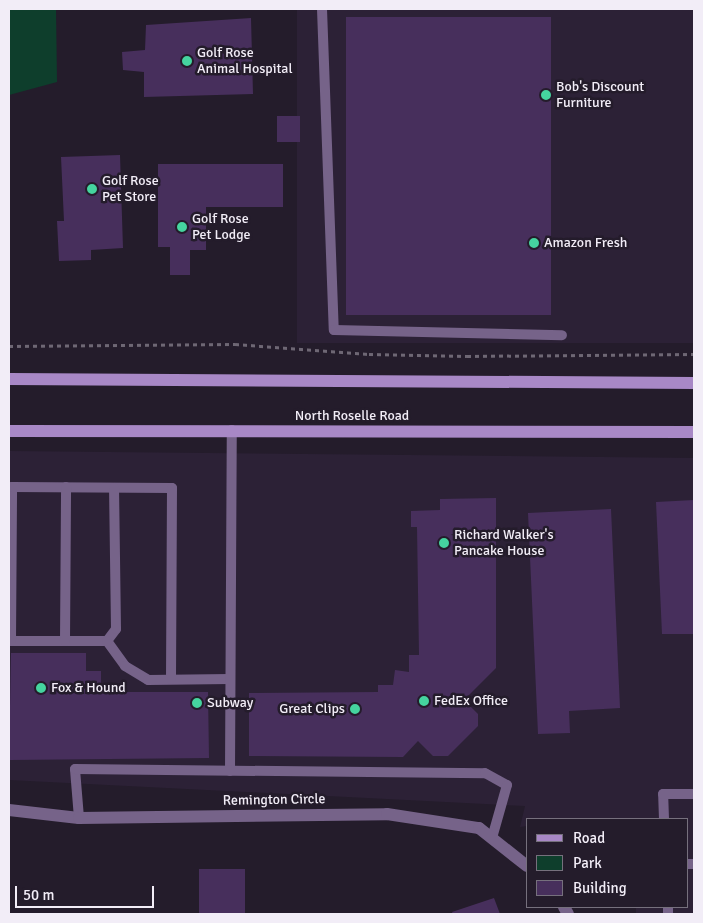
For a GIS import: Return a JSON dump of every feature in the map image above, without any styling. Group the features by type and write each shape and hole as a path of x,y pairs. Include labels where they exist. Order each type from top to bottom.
{"main road":[{"path":"9,379 694,383"},
{"name":"North Roselle Road","path":"9,431 694,432"}],"street":[{"name":"Remington Circle","path":"9,810 79,818 387,814 479,828 526,865"}],"lane":[{"path":"322,9 334,330 562,335"},
{"path":"230,771 232,430"},
{"path":"107,641 10,641 12,487 172,488 171,679"},
{"path":"65,641 66,487"},
{"path":"107,641 116,629 114,488"},
{"path":"107,641 125,666 148,680 230,679"},
{"path":"79,818 75,769 485,773 507,785 492,838"},
{"path":"664,818 663,794 694,794"}],"path":[{"path":"9,346 236,344 369,354 467,356 694,354"}],"shaded area":[{"path":"297,9 694,9 694,343 297,343"},
{"path":"9,451 694,458 694,914 636,914 636,908 688,908 688,818 526,818 526,826 520,827 525,806 9,780"}],"green space":[{"path":"9,9 56,9 57,82 9,95"}],"building":[{"path":"346,17 551,17 551,315 346,315"},
{"name":"Golf Rose Animal Hospital","path":"251,18 253,94 144,97 144,72 123,70 122,52 145,50 146,25"},
{"path":"277,116 300,116 300,142 277,142"},
{"name":"Golf Rose Pet Store","path":"120,155 123,248 91,250 91,260 59,261 57,221 64,221 61,157"},
{"name":"Golf Rose Pet Lodge","path":"158,164 283,164 283,207 206,207 206,250 190,250 190,275 170,275 170,247 158,247"},
{"path":"496,498 496,668 464,700 478,714 478,726 448,756 433,756 418,741 403,757 249,756 249,693 378,692 378,685 393,685 395,670 409,672 409,655 419,655 417,527 411,527 411,511 440,510 440,499"},
{"path":"694,500 694,634 662,634 656,502"},
{"path":"611,509 620,708 569,711 570,733 538,734 528,513"},
{"path":"11,653 86,653 86,671 101,671 101,685 118,685 118,692 208,692 209,758 9,760"},
{"path":"199,869 245,869 245,914 199,914"},
{"path":"494,898 500,914 453,914 452,912"}],"place":[{"name":"Golf Rose Animal Hospital","path":"187,61"},
{"name":"Bob's Discount Furniture","path":"546,95"},
{"name":"Golf Rose Pet Store","path":"92,189"},
{"name":"Golf Rose Pet Lodge","path":"182,227"},
{"name":"Amazon Fresh","path":"534,243"},
{"name":"Richard Walker's Pancake House","path":"444,543"},
{"name":"Fox & Hound","path":"41,688"},
{"name":"FedEx Office","path":"424,701"},
{"name":"Subway","path":"197,703"},
{"name":"Great Clips","path":"355,709"}]}
